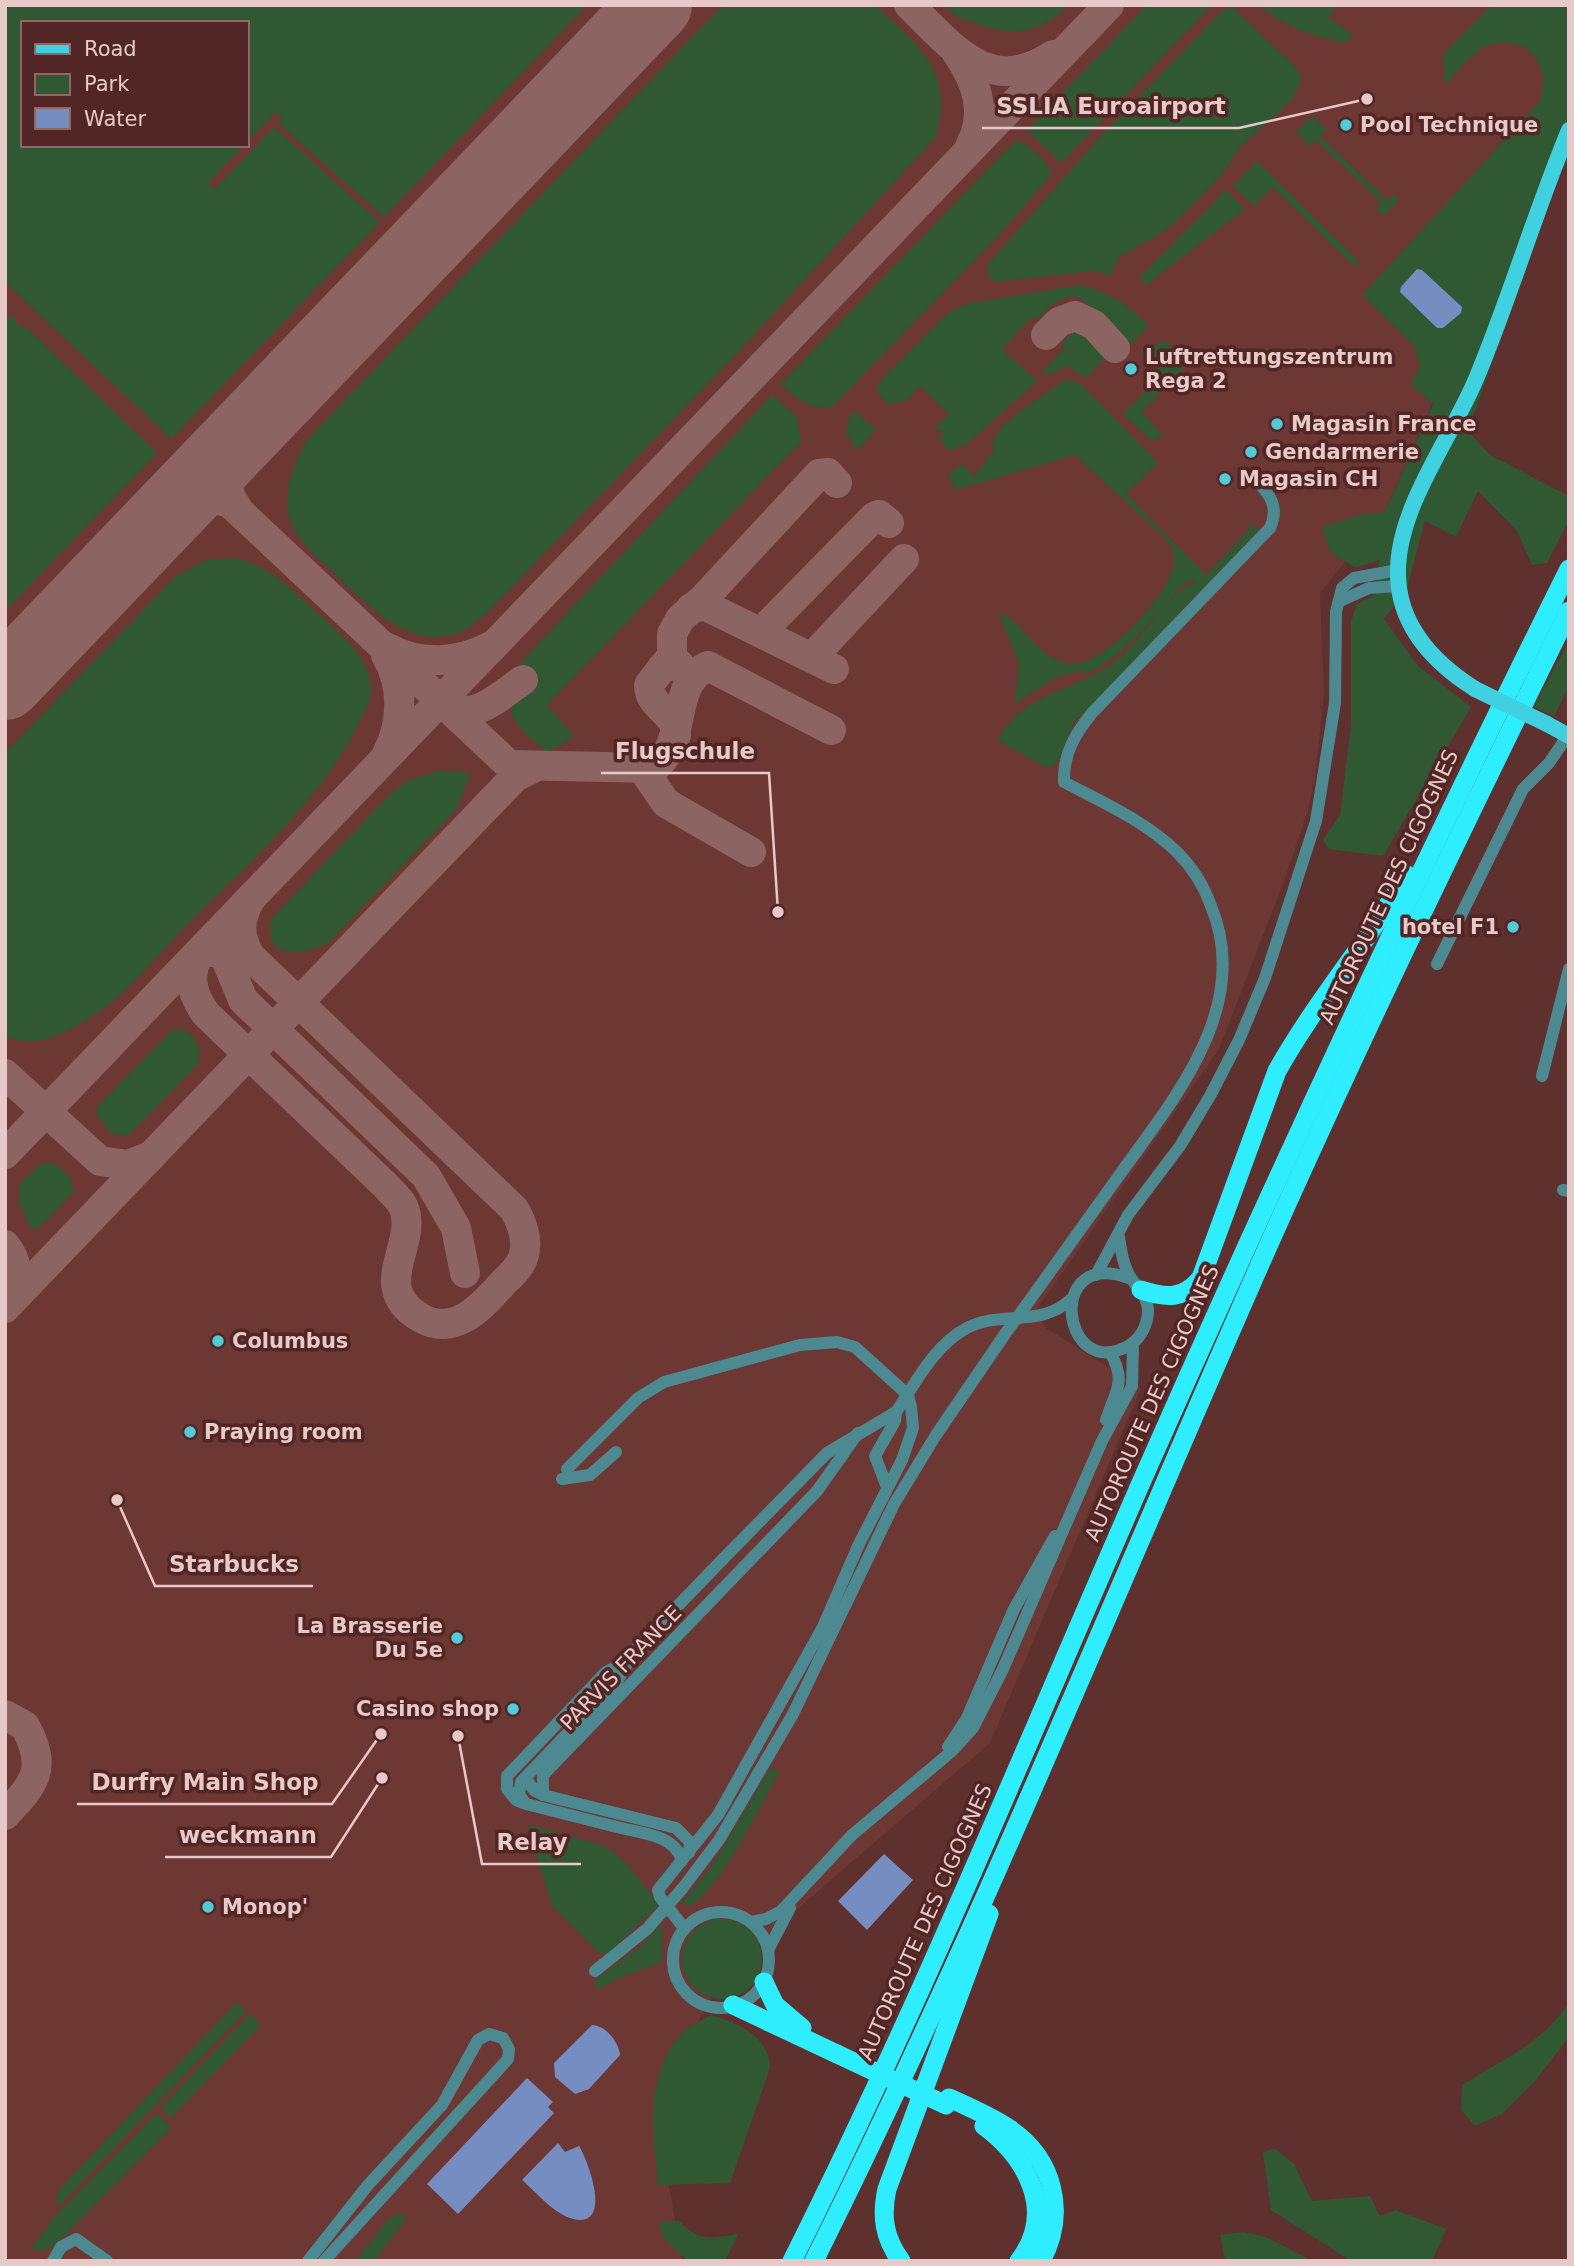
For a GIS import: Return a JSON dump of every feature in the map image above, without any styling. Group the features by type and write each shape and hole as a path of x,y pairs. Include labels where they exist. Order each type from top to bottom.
{"highway":[{"name":"AUTOROUTE DES CIGOGNES","path":"792,2261 854,2137 1001,1810 1245,1247 1440,829 1569,569"},
{"name":"AUTOROUTE DES CIGOGNES","path":"814,2261 864,2160 1024,1811 1264,1255 1480,791 1569,611"},
{"path":"1136,1284 1163,1297 1179,1296 1192,1289 1201,1278 1277,1071 1294,1041 1380,920 1413,864 1440,829"},
{"path":"901,2261 890,2243 883,2215 892,2169 949,2023 1024,1811"},
{"path":"764,1982 782,2013 838,2051"},
{"path":"733,2005 1015,2133 1045,2167 1055,2210 1051,2239 1041,2261"},
{"path":"948,2101 1007,2144 1031,2182 1037,2209 1036,2227 1032,2241 1019,2261"}],"main road":[{"path":"1569,130 1542,194 1476,379 1403,533 1399,578 1407,616 1418,638 1445,667 1475,689 1569,735"}],"street":[{"path":"594,1971 647,1929 719,1840 793,1714 894,1504 936,1435 1005,1334 1178,1093 1207,1038 1220,1000 1224,965 1216,918 1207,894 1180,854 1155,832 1065,782 1063,762 1079,729 1092,713 1270,528 1275,506 1269,493 1254,478"},
{"path":"1096,1275 1119,1237 1128,1215 1180,1146 1210,1096 1239,1040 1265,978 1316,821 1335,703 1334,645 1342,588 1354,578 1399,578"},
{"path":"1437,964 1523,789 1549,763 1569,735"},
{"path":"1542,1076 1569,969"},
{"path":"751,1922 774,1916 800,1893 852,1835 961,1743 973,1728 1003,1669 1102,1441 1132,1387 1133,1343 1146,1324 1148,1312 1119,1237"},
{"path":"685,1857 668,1841 526,1804 519,1795 521,1782 616,1683 636,1649 723,1565 827,1453 896,1412 931,1360 965,1329 999,1319 1031,1319 1050,1315 1071,1299 1085,1280 1096,1275 1108,1273 1136,1284"},
{"path":"1071,1299 1072,1324 1078,1336 1098,1350 1110,1352 1133,1343"},
{"path":"615,1452 590,1475 565,1474 638,1398 664,1382 800,1345 849,1344 861,1351 908,1395 913,1428 902,1460 823,1627 718,1815 658,1890 660,1898 684,1928"},
{"path":"1102,1441 1121,1379 1118,1366 1110,1352"},
{"path":"887,1487 875,1456 895,1421 896,1412"},
{"name":"PARVIS FRANCE","path":"543,1794 543,1775 817,1491 858,1433"},
{"path":"930,1768 967,1718 998,1645 1046,1550 1069,1515"},
{"path":"723,1565 739,1573"},
{"path":"998,1645 1003,1669"},
{"path":"527,1782 535,1791 543,1794 676,1828 690,1842 685,1857"},
{"path":"768,1950 800,1893"},
{"path":"728,1911 751,1922 759,1931 768,1950 769,1966 764,1982 751,1997 724,2008 699,2003 680,1986 672,1957 675,1942 684,1928 703,1915 728,1911"},
{"path":"307,2261 368,2185 442,2105 478,2040 489,2034 503,2038 509,2049 508,2059 324,2261"},
{"path":"53,2261 61,2247 76,2239 107,2261"}],"shaded area":[{"path":"5,5 1569,5 1569,92 1385,512 1320,593 1324,695 1315,778 1308,810 1283,884 1219,1049 1035,1312 1046,1328 1141,1388 990,1743 725,1971 700,2018 656,2109 682,2261 5,2261"}],"green space":[{"path":"5,5 587,5 384,217 278,123 283,118 275,113 248,141 248,21 21,21 21,147 242,147 208,183 214,190 274,127 380,222 171,439 5,282"},
{"path":"723,5 875,5 919,48 937,78 941,95 935,138 739,351 488,612 462,631 443,636 425,636 392,623 376,612 315,555 296,532 289,516 287,496 291,476 302,449 307,440"},
{"path":"942,5 1069,5 1047,22 1013,32 988,28 953,14"},
{"path":"1147,5 1212,5 1061,163 1027,130"},
{"path":"1259,5 1339,5 1328,17 1353,35 1344,43 1309,34 1279,20"},
{"path":"1491,5 1569,5 1569,157 1552,190 1468,431 1490,455 1569,496 1569,520 1547,563 1532,565 1517,531 1478,491 1456,537 1425,521 1407,588 1384,619 1418,666 1471,707 1383,856 1329,849 1323,840 1340,815 1351,725 1351,621 1357,604 1376,594 1379,560 1356,568 1330,552 1322,527 1362,514 1385,512 1433,404 1411,385 1420,365 1413,345 1362,295 1541,100 1543,79 1539,63 1526,49 1509,43 1481,49 1466,61 1445,85 1443,55"},
{"path":"1232,7 1296,68 1302,80 1292,100 1240,147 1223,173 1176,222 1119,257 1111,275 1091,271 996,282 989,278 988,264 1101,136 1223,10"},
{"path":"1312,116 1326,129 1320,136 1387,200 1394,194 1399,199 1384,216 1376,208 1381,202 1316,140 1310,146 1296,132"},
{"path":"1015,141 1036,153 1052,173 999,235 831,408 804,402 781,384"},
{"path":"1257,161 1359,262 1354,266 1273,187 1254,206 1233,186"},
{"path":"1226,190 1245,209 1146,285 1139,278"},
{"path":"1079,285 1100,291 1117,300 1149,326 1131,344 1079,297 1061,299 1038,319 1033,316 1002,349 1037,381 967,444 948,451 940,440 943,431 934,429 949,414 920,386 906,401 887,404 876,390 880,381 950,311 971,303"},
{"path":"5,316 15,317 14,320 22,328 27,328 157,453 5,611"},
{"path":"1076,330 1106,357 1086,378 1068,366 1047,375 1043,371 1065,347 1061,343"},
{"path":"1165,340 1188,364 1142,412 1163,436 1152,441 1123,414 1162,374 1140,353"},
{"path":"1065,380 1080,383 1158,463 1126,494 1206,575 1251,527 1246,520 1259,530 1073,724 1059,760 1049,769 997,740 1008,724 1035,702 1115,662 1134,644 1175,595 1198,582 1192,580 1180,587 1138,636 1114,657 1086,674 1082,670 1055,678 1015,703 1019,664 999,613 1007,616 1049,655 1072,664 1085,662 1100,654 1134,625 1162,591 1171,575 1174,562 1173,552 1164,537 1075,455 955,490 948,475 961,464 975,476 995,448 991,445 1002,427"},
{"path":"772,395 797,417 801,442 547,705 574,736 547,753 522,730 512,714 512,691 522,661"},
{"path":"855,411 876,430 857,450 846,432 850,414"},
{"path":"230,558 256,565 278,578 353,648 371,682 371,694 366,709 342,753 301,808 117,998 83,1022 51,1038 29,1041 5,1036 5,753 176,576 206,560"},
{"path":"1569,641 1569,686 1554,716 1534,707"},
{"path":"440,770 471,773 456,810 329,942 308,951 287,952 278,948 272,942 270,932 272,918 390,794 407,781"},
{"path":"173,1029 180,1029 195,1039 199,1051 198,1064 128,1136 110,1133 97,1115 98,1106"},
{"path":"49,1163 66,1173 74,1192 39,1228 31,1229 19,1203 19,1185 40,1164"},
{"path":"771,1767 779,1772 738,1847 711,1887 699,1900 688,1906 682,1902 712,1866"},
{"path":"530,1825 605,1846 626,1863 659,1905 607,1954 600,1954 552,1905 527,1827"},
{"path":"722,1919 737,1922 750,1931 759,1944 762,1959 759,1974 750,1987 737,1996 722,1999 707,1996 694,1987 685,1974 682,1959 685,1944 694,1931 707,1922"},
{"path":"663,1923 661,1962 597,1990 594,1981 642,1945"},
{"path":"237,2002 246,2011 60,2205 56,2202 57,2194 65,2183"},
{"path":"1569,2002 1569,2037 1536,2080 1502,2114 1475,2126 1461,2110 1462,2085 1535,2039 1548,2028"},
{"path":"250,2014 261,2025 170,2119 161,2107"},
{"path":"711,2015 741,2027 758,2039 764,2047 770,2068 730,2183 658,2185 653,2125 662,2066 683,2032"},
{"path":"157,2113 171,2128 55,2246 41,2251 31,2249 55,2216"},
{"path":"1274,2148 1294,2164 1312,2201 1370,2196 1380,2216 1395,2210 1446,2229 1432,2261 1351,2261 1271,2210 1263,2153"},
{"path":"399,2213 406,2219 374,2261 355,2261 389,2218"},
{"path":"658,2221 679,2221 686,2228 706,2237 738,2234 725,2261 687,2261 663,2237"},
{"path":"1243,2232 1266,2237 1312,2261 1225,2261 1220,2235"}],"water":[{"path":"1417,269 1422,270 1462,307 1461,313 1443,328 1437,328 1400,292 1401,287"},
{"path":"884,1854 913,1880 867,1930 838,1901"},
{"path":"592,2025 602,2028 610,2035 620,2055 589,2089 575,2094 555,2077 554,2063"},
{"path":"527,2078 553,2102 548,2107 554,2113 458,2214 427,2184"},
{"path":"558,2143 565,2152 579,2146 588,2165 595,2192 595,2204 592,2214 585,2219 573,2219 559,2212 522,2180"}],"taxiway":[{"path":"909,5 957,50 973,62 991,69 1010,71 1030,67 1053,55"},
{"path":"5,1154 1109,5"},
{"path":"957,53 970,75 978,98 978,122 970,146"},
{"path":"1046,335 1059,322 1075,316 1094,325 1115,348"},
{"path":"238,509 227,486 229,464 239,444 254,424"},
{"path":"662,668 672,656 672,634 680,619 704,598 819,474 828,473 837,483"},
{"path":"155,527 181,507 199,500 230,503 509,765 653,768 664,758 671,745 688,686 696,675 708,666 831,730"},
{"path":"761,632 874,517 879,515 889,523"},
{"path":"806,655 816,653 904,559"},
{"path":"691,608 706,606 834,669"},
{"path":"388,648 413,658 440,660 466,656 491,646"},
{"path":"386,655 396,679 399,704 396,729 387,754"},
{"path":"676,735 672,721 653,699 649,685 662,668 679,664"},
{"path":"441,702 452,709 473,710 494,701 523,680"},
{"path":"5,1308 515,777 533,768"},
{"path":"642,768 666,803 751,852"},
{"path":"250,900 241,928 250,956 517,1214 525,1237 523,1259 485,1302 466,1317 456,1322 433,1323 405,1306 398,1293 396,1279 406,1220 401,1203 201,1007 194,992 192,978 199,954 227,949 255,961"},
{"path":"230,933 227,961 243,1000 426,1176 456,1228 465,1273"},
{"path":"5,1074 100,1161 128,1165 151,1156"},
{"path":"5,1245 16,1267 14,1291 6,1306"},
{"path":"5,1715 25,1726 32,1741 37,1765 31,1784 5,1815"}],"runway":[{"path":"5,683 655,5"}],"place":[{"name":"SSLIA Euroairport","path":"1367,99"},
{"name":"Pool Technique","path":"1346,125"},
{"name":"Luftrettungszentrum Rega 2","path":"1131,369"},
{"name":"Magasin France","path":"1277,424"},
{"name":"Gendarmerie","path":"1251,452"},
{"name":"Magasin CH","path":"1225,479"},
{"name":"Flugschule","path":"778,912"},
{"name":"hotel F1","path":"1513,927"},
{"name":"Columbus","path":"218,1341"},
{"name":"Praying room","path":"190,1432"},
{"name":"Starbucks","path":"117,1500"},
{"name":"La Brasserie Du 5e","path":"457,1638"},
{"name":"Casino shop","path":"513,1709"},
{"name":"Durfry Main Shop","path":"381,1734"},
{"name":"Relay","path":"458,1736"},
{"name":"weckmann","path":"382,1778"},
{"name":"Monop'","path":"208,1907"}]}
